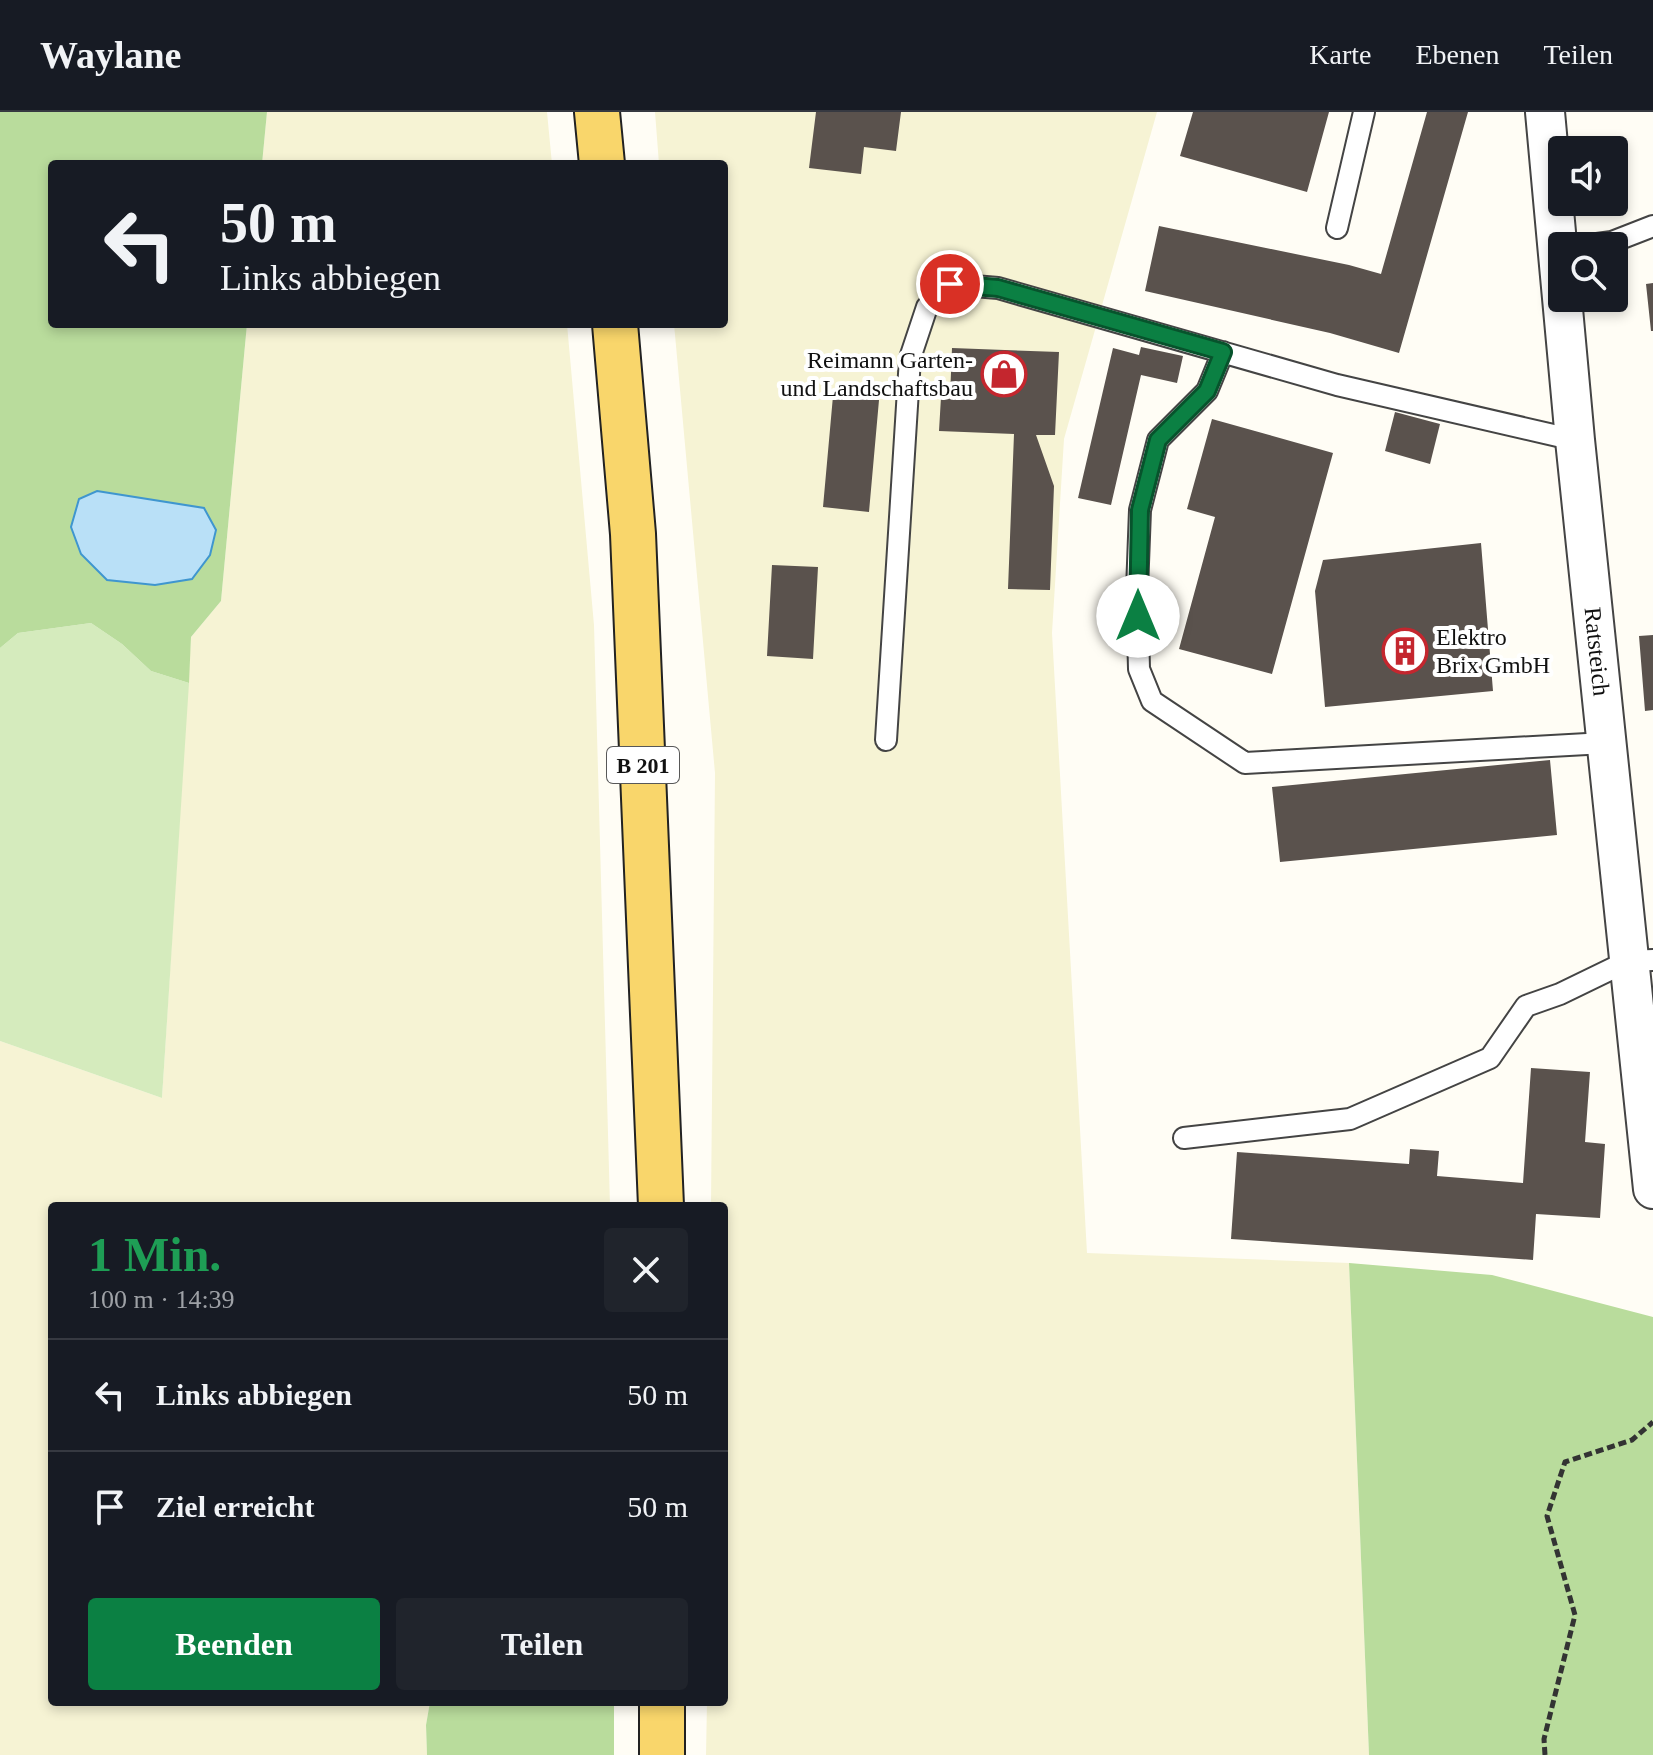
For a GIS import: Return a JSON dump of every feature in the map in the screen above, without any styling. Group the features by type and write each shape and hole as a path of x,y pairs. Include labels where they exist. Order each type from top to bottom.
{"main road":[{"path":"597,112 602,160"},
{"name":"B 201","path":"615,328 633,534 661,1202"},
{"path":"662,1706 662,1755"}],"street":[{"name":"Ratsteich","path":"1545,112 1564,232"},
{"name":"Ratsteich","path":"1570,312 1575,440 1605,743 1640,961 1653,1189"}],"lane":[{"path":"1337,228 1364,112"},
{"path":"1628,236 1653,226"},
{"path":"886,740 910,358 927,307 950,284 998,288 1337,385 1575,440"},
{"path":"1223,352 1207,391 1158,440 1140,510 1137,590 1139,669 1152,701 1245,763 1605,743"},
{"path":"1184,1138 1350,1119 1490,1058 1526,1006 1640,961"}],"path":[{"path":"1545,1755 1544,1739 1575,1615 1547,1516 1565,1462 1632,1440 1653,1422"}],"shaded area":[{"path":"267,112 547,112 552,160 262,160"},
{"name":"Reimann Garten- und Landschaftsbau","path":"655,112 1157,112 1064,439 1052,633 1087,1253 1349,1263 1369,1755 706,1755 707,1706 728,1706 728,1202 711,1202 715,773 674,328 728,328 728,160 659,160"},
{"path":"247,328 567,328 594,625 610,1202 48,1202 48,1706 429,1706 426,1725 427,1755 0,1755 0,1041 162,1098 191,637 221,601"}],"green space":[{"path":"0,112 267,112 262,160 48,160 48,328 247,328 221,601 191,637 189,683 151,671 122,644 91,623 18,633 0,648"},
{"path":"91,623 122,644 151,671 189,683 162,1098 0,1041 0,648 18,633"},
{"path":"1349,1263 1492,1275 1653,1317 1653,1755 1369,1755"},
{"path":"429,1706 614,1706 614,1755 427,1755 426,1725"}],"water":[{"path":"97,491 204,508 216,530 210,555 192,579 155,585 107,580 81,554 71,527 79,499"}],"building":[{"path":"816,112 901,112 896,151 864,147 861,174 809,168"},
{"path":"1193,112 1329,112 1307,192 1180,156"},
{"path":"1427,112 1468,112 1399,353 1330,333 1145,291 1159,226 1381,274"},
{"path":"1653,283 1653,331 1651,331 1646,284"},
{"path":"1141,347 1183,356 1177,383 1141,375 1111,505 1078,498 1113,348 1139,355"},
{"name":"Reimann Garten- und Landschaftsbau","path":"952,348 1059,352 1055,435 1036,435 1054,486 1050,590 1008,589 1014,434 939,431 941,397 950,397"},
{"path":"833,396 879,400 869,512 823,507"},
{"path":"1395,412 1440,424 1430,464 1385,451"},
{"path":"1212,419 1333,453 1272,674 1179,649 1215,517 1187,509"},
{"name":"Elektro Brix GmbH","path":"1481,543 1493,691 1325,707 1315,591 1323,560"},
{"path":"772,565 818,567 813,659 767,656"},
{"path":"1653,635 1653,710 1645,711 1639,636"},
{"path":"1550,760 1557,835 1280,862 1272,787"},
{"path":"1531,1068 1590,1072 1585,1142 1605,1144 1600,1218 1536,1214 1533,1260 1231,1239 1237,1152 1409,1164 1410,1149 1439,1151 1437,1176 1523,1183"}],"place":[{"name":"Reimann Garten- und Landschaftsbau","path":"1004,374"},
{"name":"Elektro Brix GmbH","path":"1405,651"}],"route":[{"path":"950,284 998,288 1223,352 1207,391 1158,440 1140,510 1138,616"}]}
